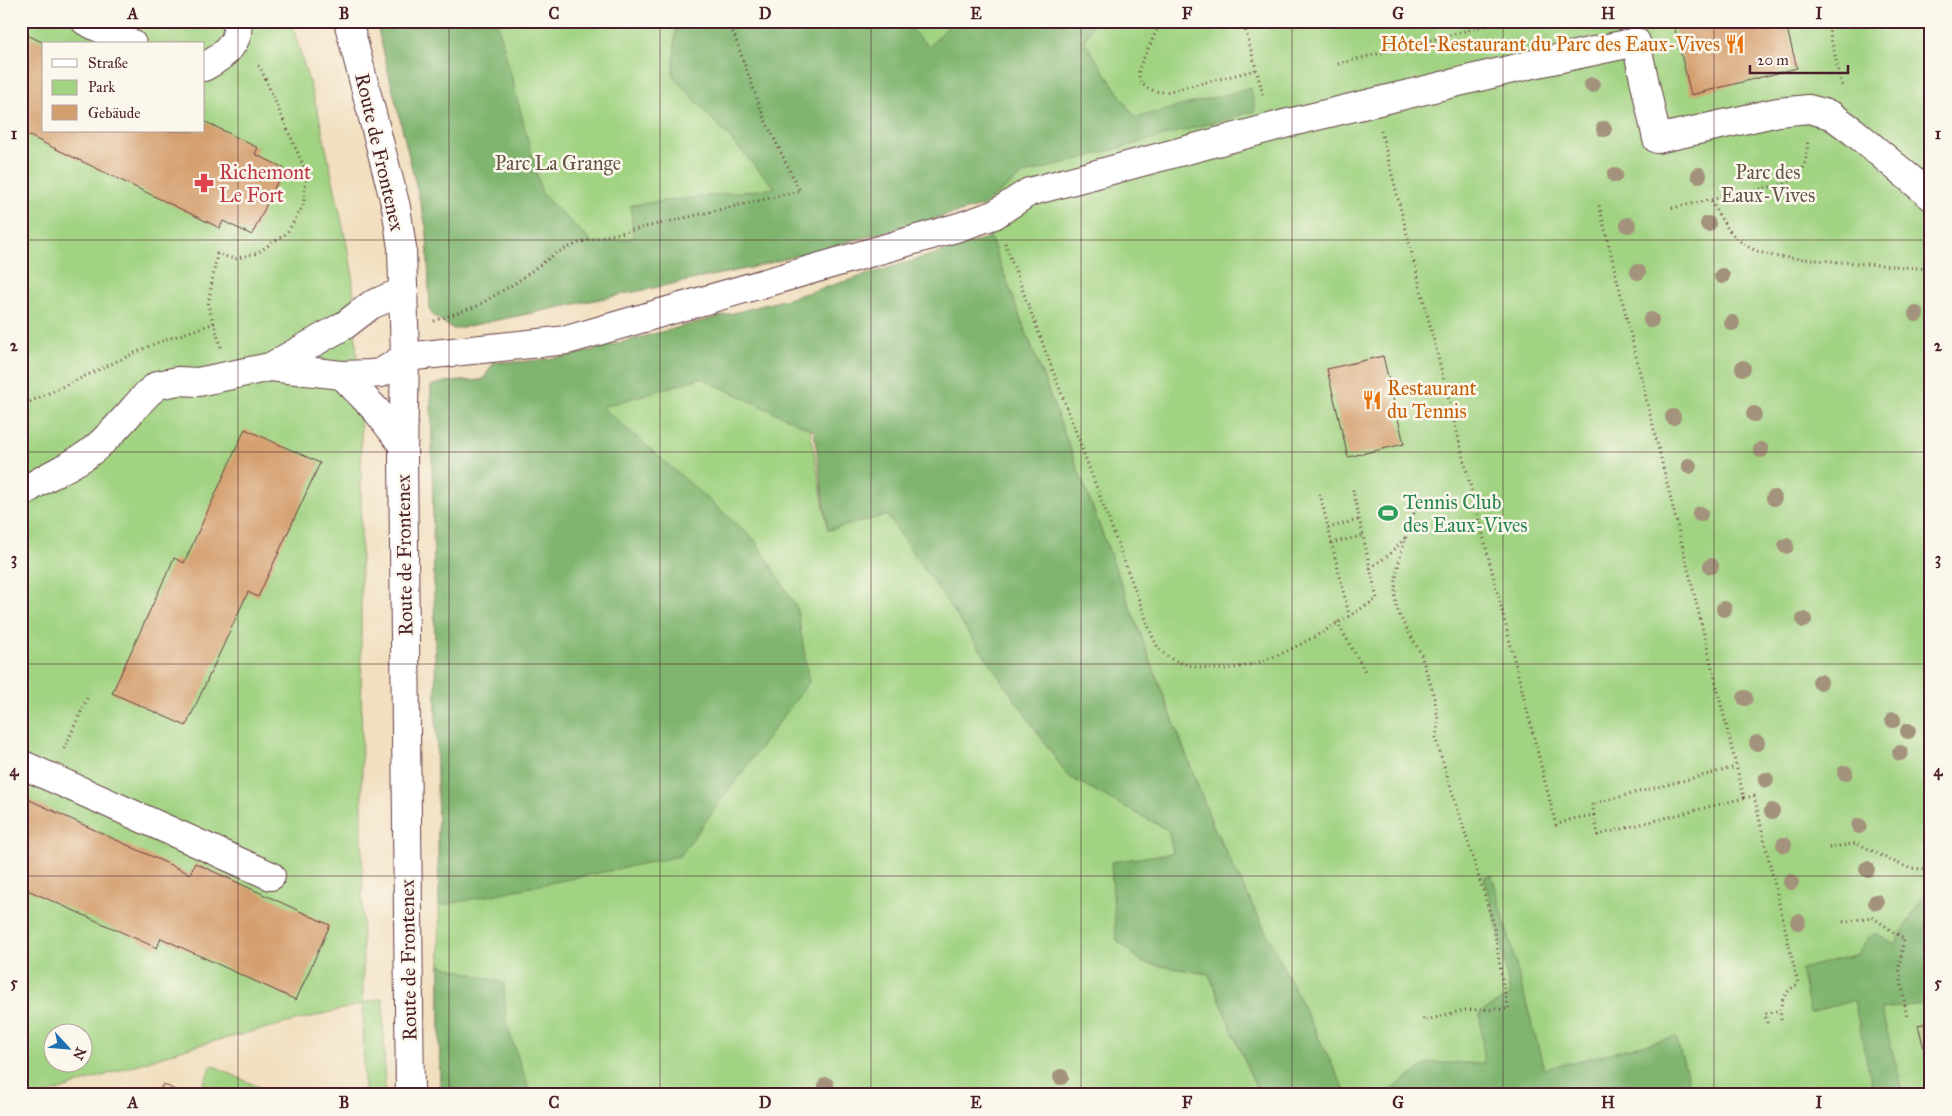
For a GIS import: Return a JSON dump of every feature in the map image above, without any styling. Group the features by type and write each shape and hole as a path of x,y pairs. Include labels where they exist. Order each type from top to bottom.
{"main road":[{"path":"85,21 128,42"},
{"name":"Route de Frontenex","path":"348,21 396,207 402,248 405,358 403,445 410,1095"},
{"path":"205,66 220,58 238,28"},
{"path":"270,367 342,375 381,372 405,358 567,340 959,227 994,214 1029,192 1288,123 1636,42 1657,138 1778,112 1820,112 1852,131 1931,196"},
{"path":"21,494 40,479 62,470 86,455 158,385 198,382 270,367 345,325 371,305 404,290"},
{"path":"342,375 377,411 403,445"},
{"path":"21,764 271,876"}],"path":[{"path":"427,324 477,306 517,282 556,253 581,242 800,191 764,118 729,21"},
{"path":"1161,21 1139,68 1138,76 1145,87 1152,91 1166,92 1256,70 1243,21"},
{"path":"1338,64 1504,21"},
{"path":"1672,208 1784,184 1798,177 1804,169 1820,112 1842,86 1827,21"},
{"path":"21,406 156,343 215,323 208,305 218,254 235,258 257,253 287,233 303,206 307,174 260,67 238,28"},
{"path":"1374,102 1556,825 1572,819 1594,815"},
{"path":"1711,200 1732,236 1754,251 1778,257 1931,269"},
{"path":"1600,204 1744,798"},
{"path":"994,214 1158,649 1177,662 1198,668 1218,670 1257,663 1276,656 1377,599 1352,486"},
{"path":"1320,494 1349,615"},
{"path":"1419,499 1406,537 1396,586 1397,606 1400,616 1415,640 1433,694 1438,725 1436,740 1493,922 1503,986 1509,1009 1464,1010 1424,1021 1423,1017"},
{"path":"1328,528 1358,520"},
{"path":"1332,543 1362,536"},
{"path":"1370,568 1390,554 1406,537"},
{"path":"1337,622 1365,671"},
{"path":"70,735 89,694"},
{"path":"1736,767 1592,804 1598,835 1754,796 1798,984 1784,994 1780,1010 1781,1020"},
{"path":"1829,848 1857,843 1909,868 1931,870"},
{"path":"1843,922 1872,916 1904,939 1898,967 1907,1018"},
{"path":"1767,1023 1765,1014 1780,1010"}],"green space":[{"path":"21,21 291,21 319,116 352,269 361,433 363,1003 383,998 385,1095 364,1095 363,1004 187,1048 45,1095 21,1095"},
{"name":"Parc des Eaux-Vives","path":"376,21 1931,21 1931,1095 1347,1095 1213,826 990,237 981,206 754,267 454,329 430,312 427,230"},
{"name":"Parc La Grange","path":"376,21 497,21 542,194 594,244 633,238 631,205 775,188 673,76 676,21 903,21 929,47 953,21 1094,21 1084,41 1135,118 1251,88 1255,111 1024,174 981,206 754,267 454,329 430,312 427,230"},
{"path":"990,237 1213,826 1347,1095 1259,1095 1209,974 1143,963 1116,939 1111,862 1173,853 1168,830 1068,776 887,515 828,530 814,431 701,378 602,407 755,540 797,608 809,682 680,856 439,906 431,386 445,382 483,380 494,362 523,362 570,356 787,299"},
{"path":"787,299 828,530 887,515 1068,776 1168,830 1174,853 1143,963 1209,974 1259,1095 440,1095 440,965 431,386 445,382 483,380 494,362 523,362 570,356"},
{"path":"1492,875 1544,1069 1676,1037 1693,1095 1384,1095 1429,1063 1484,1063 1480,1013 1510,995 1500,937 1484,877"},
{"path":"1927,890 1931,890 1931,1003 1881,1009 1903,1091 1901,1095 1874,1095 1854,1000 1810,1013 1801,969 1858,954 1869,937 1876,933 1895,944"},
{"path":"440,965 504,983 506,1022 531,1095 440,1095"},
{"path":"212,1065 275,1095 202,1095 199,1093"}],"building":[{"name":"Hôtel-Restaurant du Parc des Eaux-Vives","path":"1673,21 1785,21 1797,68 1691,95"},
{"path":"21,32 42,42 42,132 205,132 205,122 258,148 255,154 284,168 252,235 223,221 220,228 21,132"},
{"path":"1383,356 1404,444 1348,457 1327,369"},
{"path":"245,429 320,463 258,597 248,592 186,726 112,693 174,558 184,563"},
{"path":"21,796 190,874 195,863 330,925 296,1000 161,938 157,948 21,887"},
{"path":"1931,1022 1931,1055 1926,1056 1918,1025"},
{"path":"163,1084 179,1092 188,1090 203,1095 158,1095"}],"place":[{"name":"Hôtel-Restaurant du Parc des Eaux-Vives","path":"1735,44"},
{"name":"Richemont Le Fort","path":"204,183"},
{"name":"Restaurant du Tennis","path":"1372,400"},
{"name":"Tennis Club des Eaux-Vives","path":"1388,513"}]}
